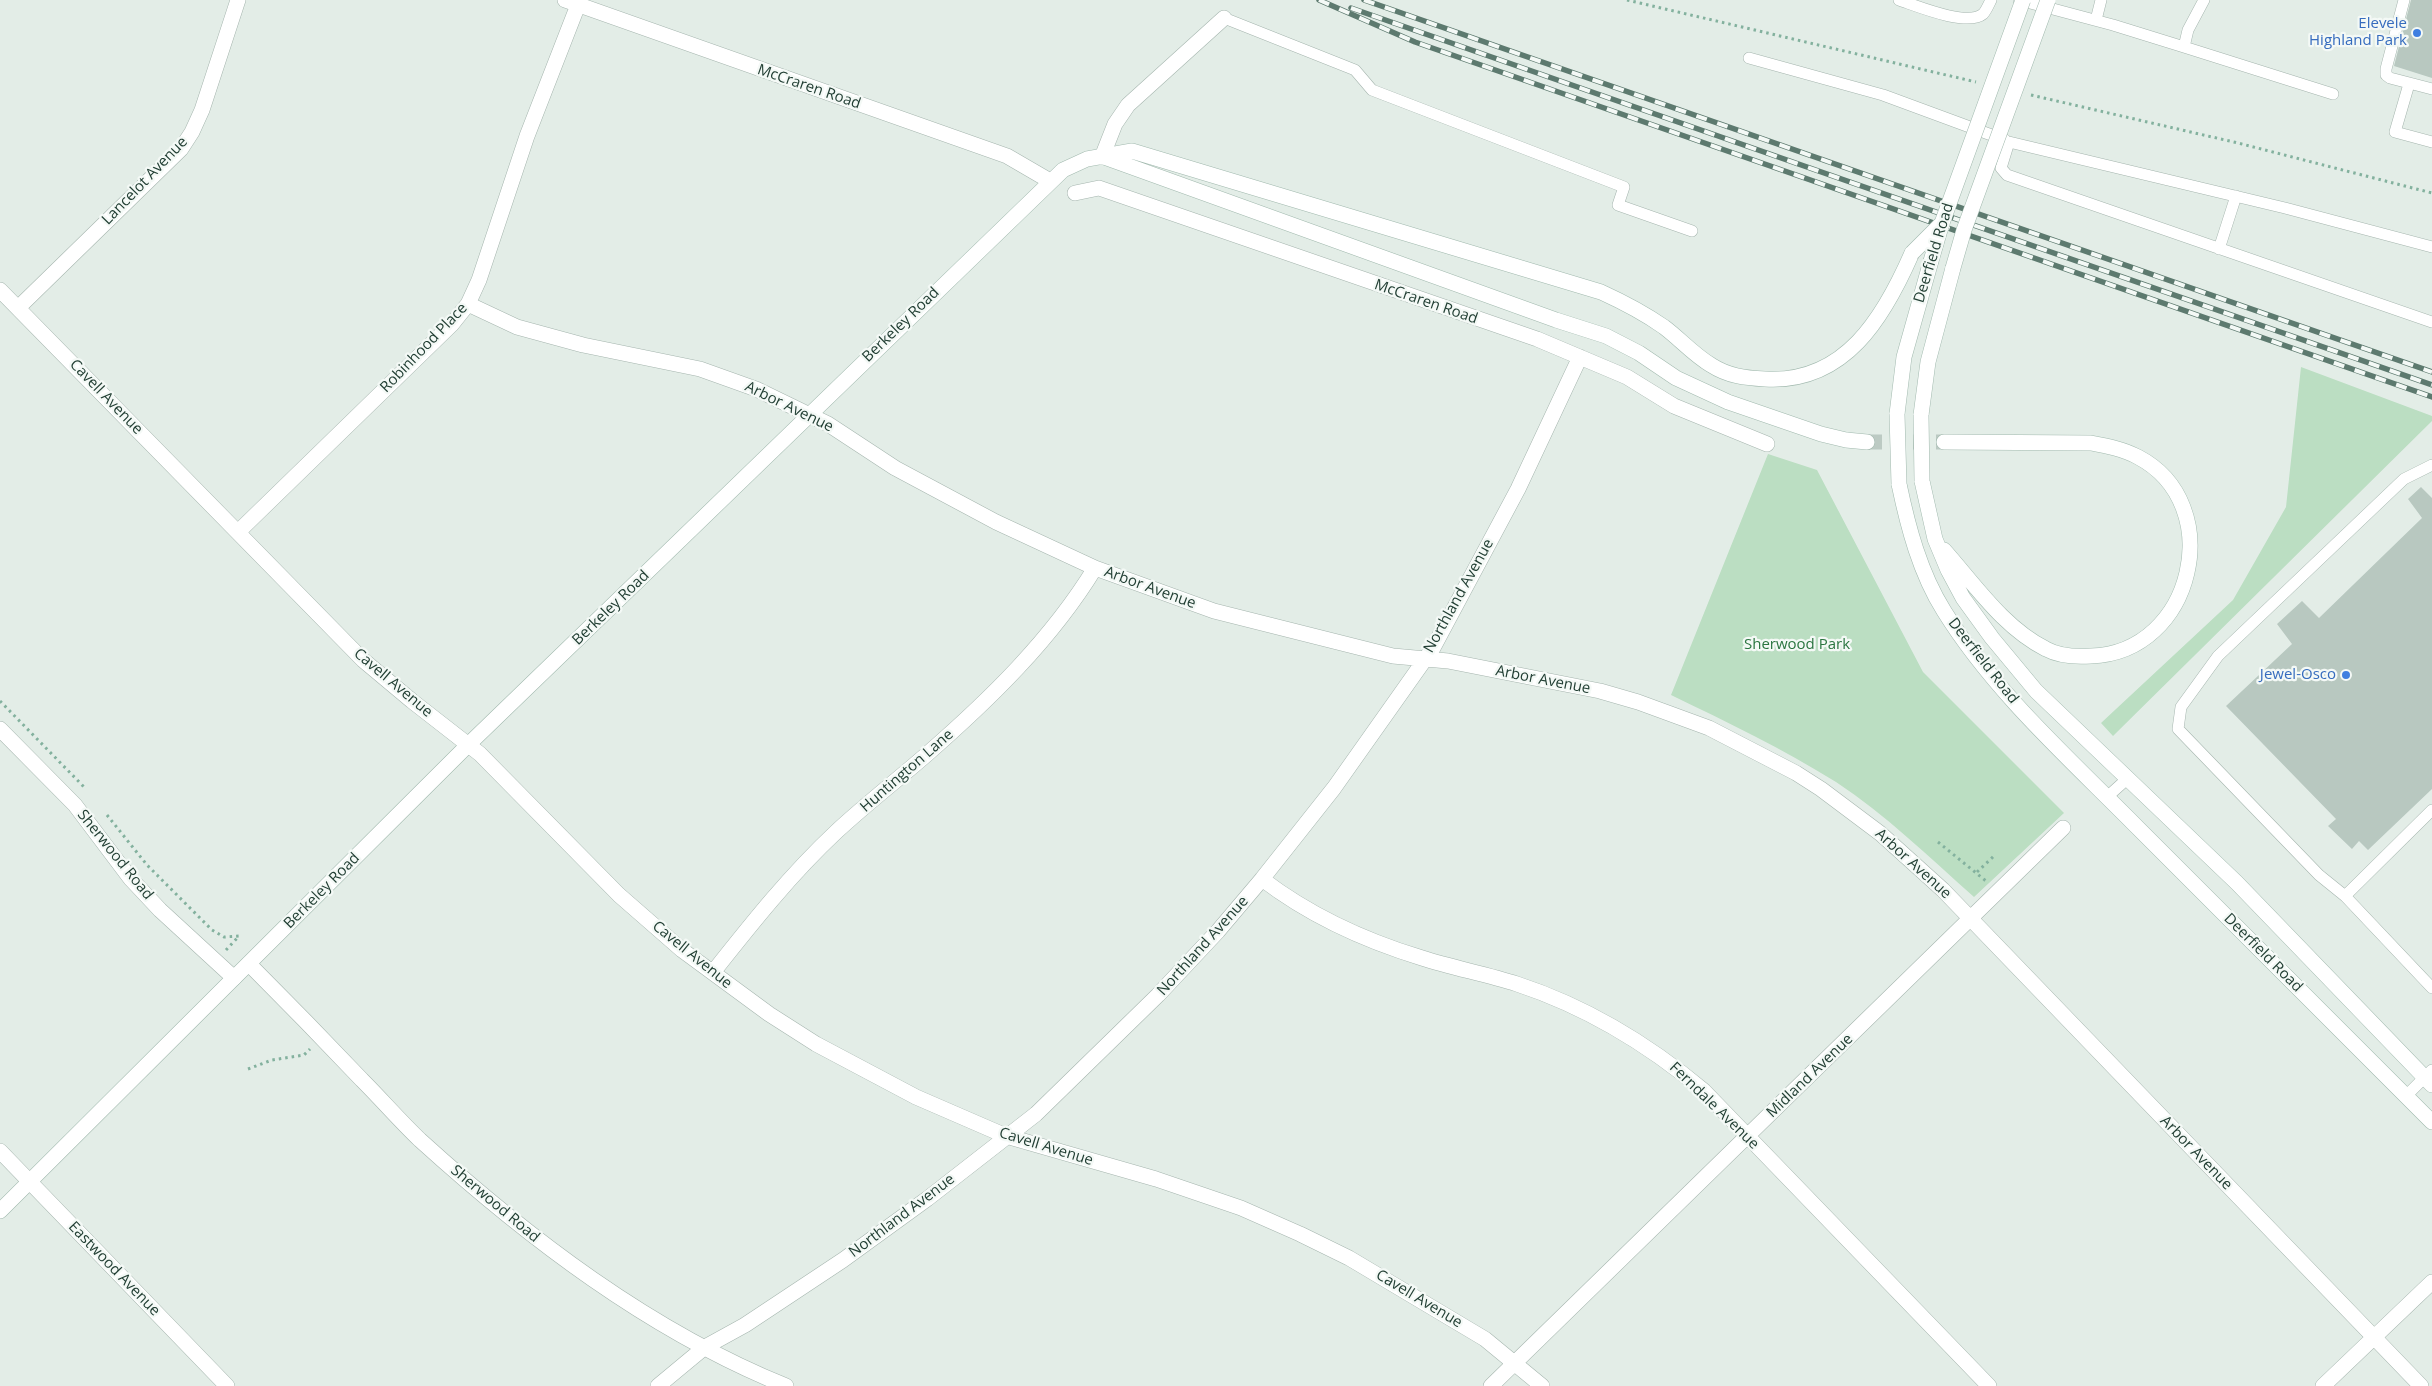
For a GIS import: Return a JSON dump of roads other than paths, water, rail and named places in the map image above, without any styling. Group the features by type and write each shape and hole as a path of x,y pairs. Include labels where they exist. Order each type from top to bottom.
{"street":[{"name":"Lancelot Avenue","path":"19,307 181,149 192,132 202,110 238,0"},
{"name":"Deerfield Road","path":"2023,0 1942,223 1904,358 1897,414 1899,484 1906,516 1926,580 1944,611 1973,653 2018,706 2432,1122"},
{"name":"Deerfield Road","path":"2048,0 1964,230 1928,362 1921,415 1922,481 1935,539 1948,570 1964,598 1992,638 2036,691 2237,883 2430,1077"},
{"name":"McCraren Road","path":"571,2 805,87 1007,156 1050,181"},
{"name":"Robinhood Place","path":"238,532 452,324 468,304 479,280 571,2"},
{"path":"1224,18 1128,105 1115,124 1102,157 1556,320 1606,336 1638,353 1676,378 1728,402 1821,434 1846,440 1867,442"},
{"name":"Berkeley Road","path":"0,1212 469,744 1050,181 1070,167 1087,159 1132,151 1601,292 1637,309 1709,364 1742,378 1781,380 1801,377 1822,369 1844,354 1869,332 1879,319 1912,253 1942,223"},
{"name":"McCraren Road","path":"1075,192 1099,188 1537,339 1627,377 1674,406 1767,444"},
{"name":"Cavell Avenue","path":"0,290 19,307 363,660 412,701 469,744 619,895 682,950 768,1014 816,1044 916,1097 1006,1136 1156,1179 1241,1208 1300,1234 1349,1258 1477,1334 1515,1362 1542,1386"},
{"name":"Arbor Avenue","path":"468,304 517,327 583,346 649,357 700,370 756,389 828,424 895,468 996,522 1095,568 1214,611 1361,650 1422,660 1448,661 1600,691 1638,702 1709,728 1796,773 1821,789 1881,834 1943,890 2421,1386"},
{"name":"Northland Avenue","path":"658,1386 705,1347 745,1325 843,1260 927,1199 1036,1114 1158,995 1262,879 1334,788 1422,660 1433,648 1518,490 1580,357"},
{"path":"1935,539 2022,635 2048,651 2076,657 2101,656 2119,650 2151,633 2170,613 2179,598 2190,564 2189,530 2184,512 2173,490 2157,471 2139,457 2112,447 2091,443 1944,442"},
{"name":"Huntington Lane","path":"714,972 761,912 802,866 837,831 990,698 1024,662 1076,598 1095,568"},
{"name":"Sherwood Road","path":"0,729 75,805 130,878 160,910 234,978"},
{"name":"Midland Avenue","path":"1491,1386 2063,828"},
{"name":"Ferndale Avenue","path":"1262,879 1341,926 1380,944 1421,958 1517,984 1582,1009 1644,1044 1667,1060 1704,1091 1989,1386"},
{"name":"Sherwood Road","path":"249,964 419,1139 508,1217 552,1251 629,1303 705,1347 786,1386"},
{"name":"Eastwood Avenue","path":"0,1151 227,1386"},
{"path":"2323,1386 2432,1282"}],"lane":[{"path":"1898,0 1962,19 1973,18 1983,13 1991,0"},
{"path":"2019,0 2096,20 2332,94"},
{"path":"2096,20 2101,0"},
{"path":"2184,47 2188,30 2204,0"},
{"path":"2404,0 2386,75 2409,84 2432,89"},
{"path":"1224,18 1355,70 1372,90 1624,186 1618,205 1692,232"},
{"path":"1749,58 1882,95 2009,142 2236,196 2432,247"},
{"path":"2409,84 2395,132 2432,142"},
{"path":"2009,142 2002,168 2007,175 2432,322"},
{"path":"2219,249 2236,196"},
{"path":"2432,465 2404,479 2225,649 2181,707 2178,729 2319,875 2345,896 2432,988"},
{"path":"2107,797 2127,779"},
{"path":"2345,896 2432,810"},
{"path":"2406,1096 2430,1077"}],"tunnel":[{"path":"1867,442 1944,442"}],"railway":[{"path":"1319,0 1415,42 2432,397"},
{"path":"1364,0 2432,372"},
{"path":"1351,8 2432,385"}],"place":[{"name":"Elevele Highland Park","path":"2417,33"},
{"name":"Jewel-Osco","path":"2346,675"}],"park label":[{"name":"Sherwood Park","path":"1797,645"}]}
